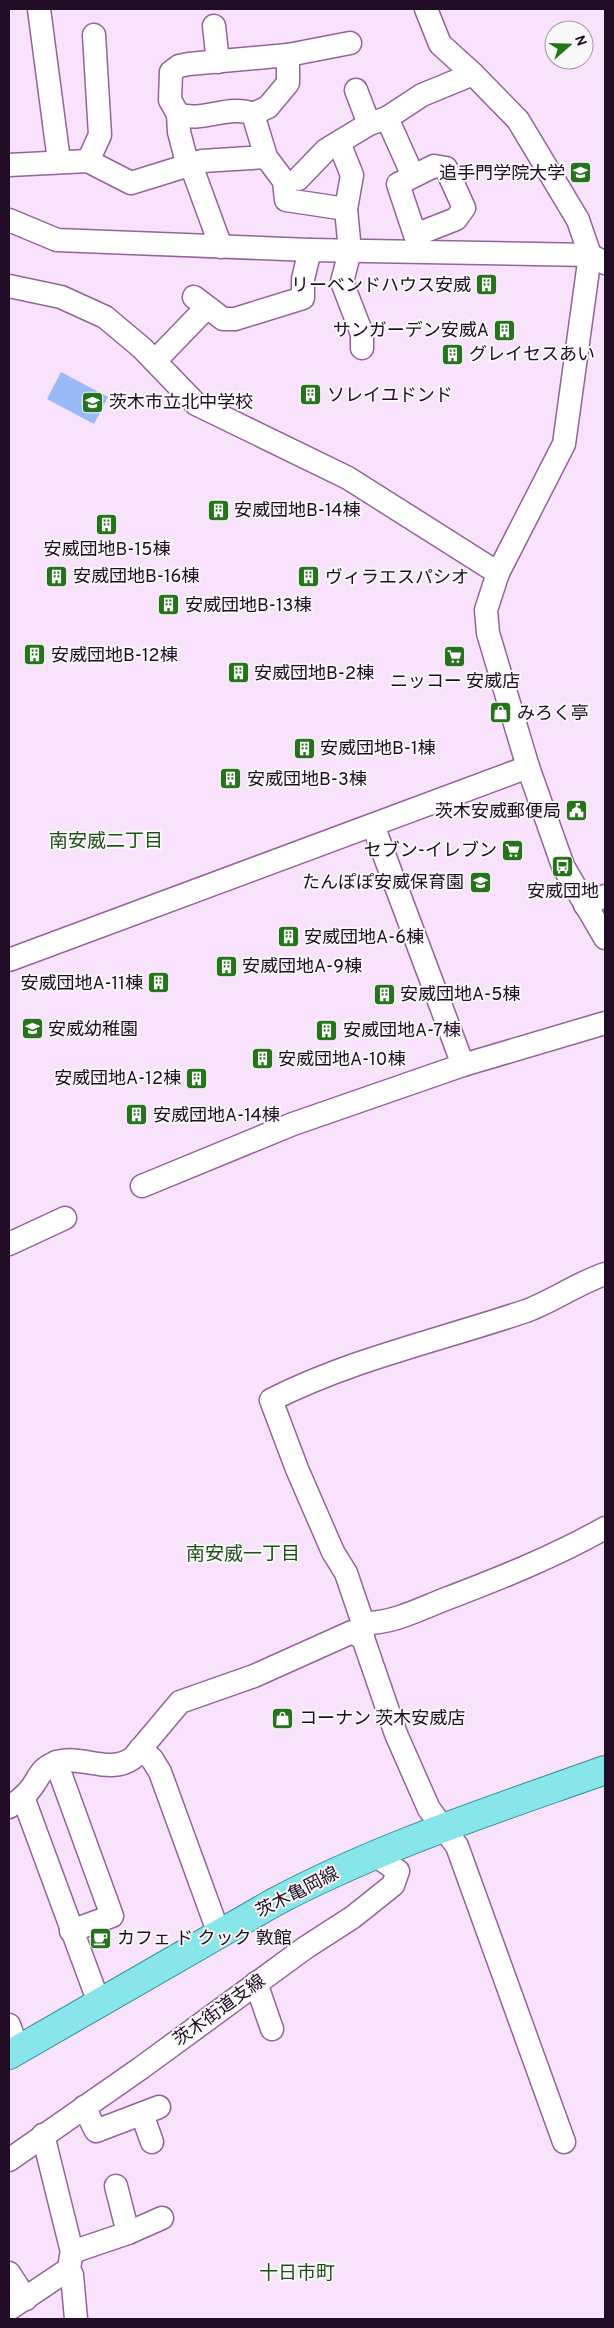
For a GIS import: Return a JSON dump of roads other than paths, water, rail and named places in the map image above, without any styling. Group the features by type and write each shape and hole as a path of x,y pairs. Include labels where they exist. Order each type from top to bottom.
{"main road":[{"name":"茨木亀岡線","path":"13,2053 297,1890 374,1855 443,1828 605,1770"}],"street":[{"path":"39,9 59,161"},
{"path":"426,9 440,44 473,74 523,128 600,253 564,444 498,573 486,610 488,633 528,767 564,866 595,900 605,938"},
{"path":"214,26 218,62"},
{"path":"88,161 100,135 94,34"},
{"path":"221,247 179,132 178,114 170,100 171,72 179,66 189,64 288,55 350,43"},
{"path":"178,114 194,116 235,110 254,114 268,107 288,83 288,55"},
{"path":"298,178 326,150 422,95 473,74"},
{"path":"356,90 378,121 412,176"},
{"path":"254,114 266,157 284,181 286,200 346,209"},
{"path":"339,143 352,175 346,209 350,251 342,282 362,334 362,348"},
{"path":"12,161 88,161 131,183 202,161 266,157"},
{"path":"9,220 57,240 350,251 600,253"},
{"path":"155,361 200,302 223,319 236,319 303,298 303,279 310,250"},
{"path":"9,286 61,297 104,317 142,348 196,404 348,478 498,573"},
{"path":"9,960 528,767"},
{"path":"373,825 463,1065"},
{"path":"142,1186 293,1124 463,1065 605,1023"},
{"path":"9,1244 65,1218"},
{"path":"564,2142 457,1846 429,1809 396,1734 346,1573 333,1552 297,1469 271,1400 349,1366 532,1309 578,1284 605,1274"},
{"path":"99,2003 71,1930 16,1802 45,1767 56,1762 72,1760 106,1766 119,1765 134,1758 180,1702 254,1676 352,1632 363,1630 373,1624 392,1620 476,1588 605,1528"},
{"path":"140,1749 152,1759 160,1772 219,1934"},
{"path":"56,1762 112,1916 71,1930"},
{"name":"茨木街道支線","path":"9,2160 305,1948 353,1917 393,1885 398,1871 374,1855"},
{"path":"256,1983 272,2029"},
{"path":"9,2024 13,2053"},
{"path":"84,2107 96,2131 150,2110 152,2142"},
{"path":"43,2135 70,2260 76,2319"},
{"path":"116,2186 128,2234"},
{"path":"9,2273 17,2304 70,2260 162,2218"}],"water":[{"path":"61,372 108,397 94,424 47,399"}],"place":[{"name":"追手門学院大学","path":"581,173"},
{"name":"リーベンドハウス安威","path":"487,285"},
{"name":"サンガーデン安威A","path":"505,330"},
{"name":"グレイセスあい","path":"453,354"},
{"name":"ソレイユドンド","path":"311,395"},
{"name":"茨木市立北中学校","path":"93,402"},
{"name":"安威団地B-14棟","path":"218,510"},
{"name":"安威団地B-15棟","path":"107,524"},
{"name":"安威団地B-16棟","path":"57,576"},
{"name":"ヴィラエスパシオ","path":"309,577"},
{"name":"安威団地B-13棟","path":"169,605"},
{"name":"安威団地B-12棟","path":"35,655"},
{"name":"ニッコー 安威店","path":"455,656"},
{"name":"安威団地B-2棟","path":"238,673"},
{"name":"みろく亭","path":"501,713"},
{"name":"安威団地B-1棟","path":"304,748"},
{"name":"安威団地B-3棟","path":"231,779"},
{"name":"茨木安威郵便局","path":"577,811"},
{"name":"セブン-イレブン","path":"513,850"},
{"name":"安威団地","path":"563,866"},
{"name":"たんぽぽ安威保育園","path":"480,882"},
{"name":"安威団地A-6棟","path":"288,937"},
{"name":"安威団地A-9棟","path":"226,966"},
{"name":"安威団地A-11棟","path":"159,983"},
{"name":"安威団地A-5棟","path":"384,994"},
{"name":"安威幼稚園","path":"32,1029"},
{"name":"安威団地A-7棟","path":"327,1030"},
{"name":"安威団地A-10棟","path":"262,1059"},
{"name":"安威団地A-12棟","path":"197,1078"},
{"name":"安威団地A-14棟","path":"137,1115"},
{"name":"コーナン 茨木安威店","path":"283,1718"},
{"name":"カフェ ド クック 敦館","path":"101,1938"}],"district":[{"name":"南安威二丁目","path":"106,840"},
{"name":"南安威一丁目","path":"243,1553"},
{"name":"十日市町","path":"297,2272"}]}
